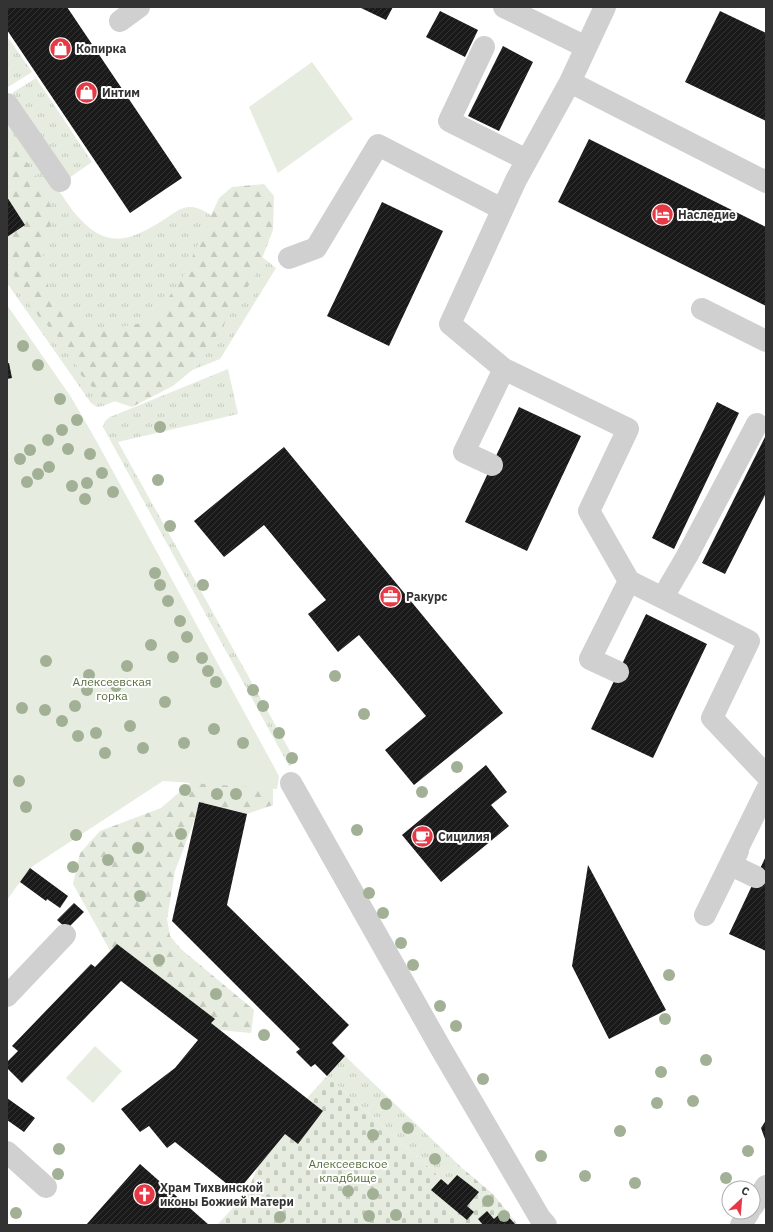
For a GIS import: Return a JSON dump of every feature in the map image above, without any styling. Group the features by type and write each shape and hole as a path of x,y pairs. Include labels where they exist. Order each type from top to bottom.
{"lane":[{"path":"120,21 139,7"},
{"path":"504,7 586,47"},
{"path":"605,7 570,82 502,208 450,324 504,369 628,428 589,511 629,581 749,641 712,718 766,775"},
{"path":"484,47 449,121 527,160"},
{"path":"570,82 766,182"},
{"path":"7,104 60,181"},
{"path":"289,258 316,248 378,145 502,208"},
{"path":"702,309 766,341"},
{"path":"492,465 464,452 504,369"},
{"path":"663,597 687,556 757,424"},
{"path":"618,672 590,659 629,581"},
{"path":"291,783 440,1047 540,1218 546,1225"},
{"path":"756,877 731,866 766,792"},
{"path":"705,916 766,792"},
{"path":"7,996 64,935"},
{"path":"7,1152 46,1188"}],"green space":[{"path":"9,39 32,72 8,87 7,40"},
{"path":"312,62 353,119 278,173 249,107"},
{"path":"36,78 92,162 69,178 12,93"},
{"path":"7,118 73,211 85,224 96,232 106,237 117,239 128,237 151,227 180,209 194,207 215,218 276,268 220,359 103,406 97,407 91,403 7,283"},
{"path":"7,132 48,194 52,221 42,245 49,292 84,325 99,331 147,322 159,312 185,273 219,198 232,187 264,184 274,196 273,230 256,274 197,366 173,386 132,407 102,397 81,375 69,349 29,305 7,261"},
{"name":"Алексеевская горка","path":"7,305 71,397 97,442 279,776 277,789 163,781 30,868 7,900"},
{"path":"228,369 238,414 118,442 296,762 289,766 103,427 105,421 110,417"},
{"path":"235,744 261,760 273,789 273,805 244,815 198,811 175,871 167,919 170,936 181,949 254,1010 251,1033 220,1030 118,965 73,884 80,853 100,831 161,808"},
{"path":"95,1046 122,1071 93,1103 66,1078"},
{"path":"345,1056 462,1168 448,1185 327,1076"},
{"name":"Алексеевское кладбище","path":"327,1076 448,1185 462,1168 493,1194 518,1225 217,1225 247,1193 258,1166 285,1134 298,1144 323,1111 307,1098"}],"building":[{"path":"7,7 67,7 182,178 130,213 7,30"},
{"path":"359,7 393,7 386,20"},
{"path":"440,11 478,30 465,57 426,37"},
{"path":"720,11 766,33 766,121 685,82"},
{"path":"503,46 533,62 499,131 468,116"},
{"name":"Наследие","path":"589,139 766,227 766,306 558,202"},
{"path":"7,197 25,225 7,237"},
{"path":"382,202 443,231 389,346 327,316"},
{"path":"7,363 9,363 12,378 7,379"},
{"path":"717,402 739,413 674,549 652,538"},
{"path":"519,407 581,436 527,551 465,522"},
{"path":"766,435 766,493 725,574 702,563"},
{"path":"284,447 503,713 414,785 385,750 426,716 359,635 338,652 308,614 326,600 264,525 224,557 194,521"},
{"path":"646,614 707,644 653,758 591,729"},
{"path":"486,765 507,792 491,805 509,826 441,882 402,835"},
{"path":"199,802 247,814 227,905 349,1025 332,1043 345,1056 327,1076 315,1064 311,1067 296,1052 300,1049 172,921"},
{"path":"766,856 766,951 729,934"},
{"path":"588,865 666,1010 609,1039 572,966"},
{"path":"30,868 68,896 60,908 47,899 46,901 20,882"},
{"path":"74,903 84,912 67,929 57,920"},
{"path":"117,944 215,1019 211,1023 323,1111 298,1144 285,1134 237,1192 175,1142 167,1148 149,1126 140,1132 121,1109 175,1068 198,1040 121,981 22,1083 7,1068 7,1062 18,1051 12,1046 91,964 95,967"},
{"path":"7,1098 35,1118 24,1132 7,1120"},
{"path":"766,1120 766,1142 761,1128"},
{"name":"Храм Тихвинской иконы Божией Матери","path":"140,1164 209,1225 86,1225"},
{"path":"457,1175 479,1192 467,1206 474,1212 467,1220 431,1190 441,1179 448,1185"},
{"path":"487,1211 494,1219 503,1211 516,1225 483,1225 478,1219"}],"place":[{"name":"Копирка","path":"60,48"},
{"name":"Интим","path":"86,92"},
{"name":"Наследие","path":"662,214"},
{"name":"Ракурс","path":"391,596"},
{"name":"Сицилия","path":"423,836"},
{"name":"Храм Тихвинской иконы Божией Матери","path":"144,1194"}]}
